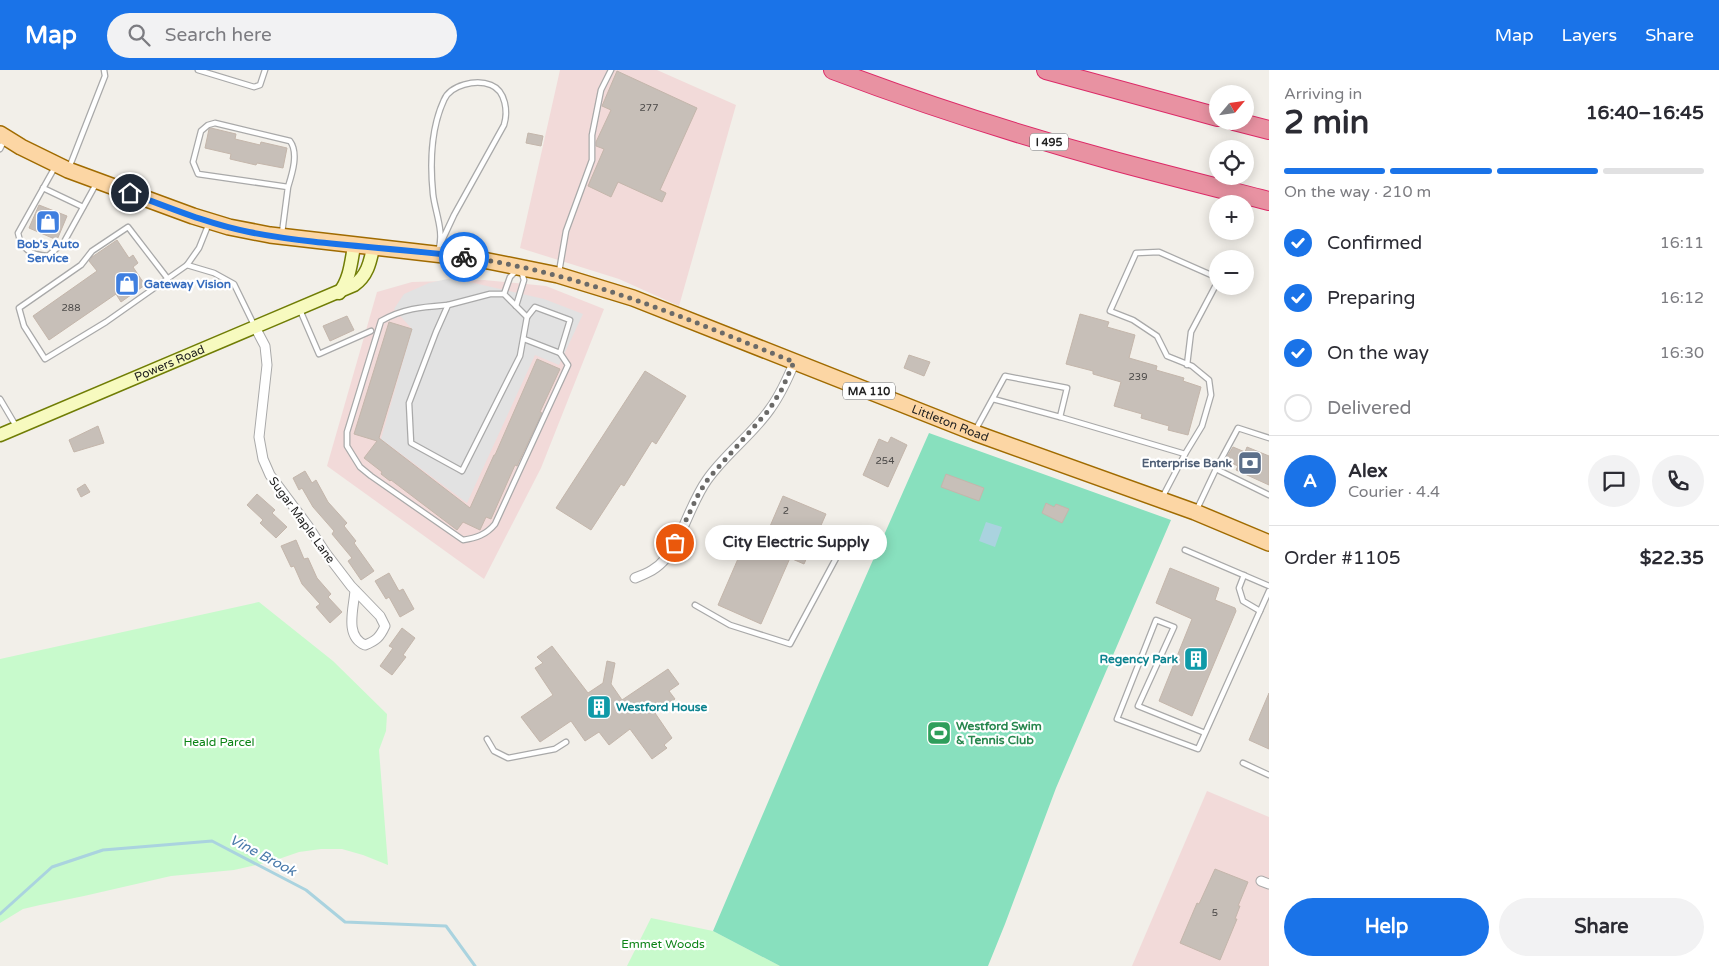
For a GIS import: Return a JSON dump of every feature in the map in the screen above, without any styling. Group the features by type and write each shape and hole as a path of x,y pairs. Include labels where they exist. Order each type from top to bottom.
{"highway":[{"name":"I 495","path":"832,70 900,95 1038,139 1269,201"},
{"path":"1046,70 1209,115"},
{"path":"1254,126 1269,130"}],"main road":[{"name":"Littleton Road","path":"2,140 98,181 209,221 248,232 373,248 438,250 558,275 633,298 975,433 1196,512 1269,543"},
{"path":"339,293 346,283 354,246"},
{"name":"Powers Road","path":"0,435 339,293 360,281 370,264 373,248"}],"street":[{"name":"Sugar Maple Lane","path":"255,327 264,346 267,365 259,437 263,459 270,475 325,552 355,590 380,616 385,626 382,634 374,642 365,645 358,642 353,634 351,620 355,590"},
{"path":"635,578 655,570 665,558 675,543 699,493 708,479 769,410 782,389 794,362"}],"lane":[{"path":"98,181 64,242 48,256 35,255 25,248 20,241 18,233 43,188 63,167 105,76 104,70"},
{"path":"198,70 254,87 260,85 265,70"},
{"path":"558,275 566,231 592,160 592,136 601,90 611,70"},
{"path":"471,83 491,85 500,93 505,104 506,116 504,125 454,215 438,250 439,225 433,195 432,161 434,132 444,98 455,87 471,83"},
{"path":"281,237 288,187 293,170 294,146 290,141 215,123 208,125 201,131 193,162 198,174 288,187"},
{"path":"43,188 83,207"},
{"path":"168,279 128,227 92,252 81,265 19,308 24,326 45,359 106,322 168,279 187,265 198,248 209,221"},
{"path":"1161,500 1202,426 1211,395 1209,380 1188,365 1167,356 1157,336 1134,320 1110,311 1136,252 1159,252 1209,276"},
{"path":"187,265 214,273 234,284 255,327"},
{"path":"504,294 510,277 520,267 524,280 516,306"},
{"path":"524,339 560,352 568,364 495,524 489,532 475,538 463,540 360,468 346,446 347,432 381,321 393,314 412,308 448,305 490,294 504,294 527,317"},
{"path":"1188,365 1191,332 1210,295"},
{"path":"448,305 409,403 411,443 462,471 520,356 527,317 534,307 570,320 560,352"},
{"path":"299,309 319,354 371,331"},
{"path":"975,433 1005,376 1067,388 1060,417"},
{"path":"0,399 16,427"},
{"path":"993,399 1185,454"},
{"path":"1196,512 1238,428 1269,438"},
{"path":"1216,469 1269,496"},
{"path":"695,605 730,625 790,644 840,549"},
{"path":"1185,550 1269,586"},
{"path":"1244,575 1238,588 1243,601 1260,611"},
{"path":"1205,733 1138,706 1174,627 1156,620 1117,719 1198,749 1269,591"},
{"path":"487,739 494,750 508,758 555,749 566,742"},
{"path":"1242,763 1269,775"}],"shaded area":[{"path":"560,70 657,70 736,105 679,306 619,279 520,248"},
{"path":"452,278 544,299 583,314 559,365 535,355 467,503 381,439 412,329 394,309 404,294 429,283"},
{"path":"484,280 546,286 604,309 541,468 484,579 327,466 377,292 412,282"},
{"path":"1207,791 1269,817 1269,966 1132,966"}],"green space":[{"name":"Westford Swim & Tennis Club","path":"929,433 1171,520 1056,788 988,966 780,966 713,931 821,678"},
{"name":"Heald Parcel","path":"259,602 333,661 387,714 386,731 379,750 388,865 342,849 299,852 273,861 234,870 171,876 23,909 0,923 0,659"},
{"name":"Emmet Woods","path":"651,918 713,931 780,966 627,966"}],"water":[{"path":"986,522 1002,527 995,547 979,541"}],"building":[{"path":"617,71 697,108 660,190 666,193 662,202 618,182 611,197 588,186 604,149 596,146 596,142 611,110 602,106"},
{"path":"209,129 236,134 235,139 260,145 261,142 287,148 283,168 257,163 256,165 230,159 231,154 205,148"},
{"path":"528,133 543,136 541,146 526,143"},
{"name":"Bob's Auto Service","path":"39,205 67,216 57,240 29,228"},
{"path":"117,240 129,258 133,255 138,263 133,267 145,285 121,302 116,294 49,340 33,316 97,271 89,261"},
{"path":"1080,314 1109,322 1107,327 1135,335 1129,358 1157,366 1156,370 1184,378 1183,381 1201,387 1188,435 1168,430 1169,426 1141,418 1142,414 1114,406 1121,382 1093,374 1093,371 1066,364"},
{"path":"347,316 354,330 330,341 323,326"},
{"path":"389,322 412,329 379,438 470,508 537,359 560,369 540,412 542,413 517,466 515,465 491,519 486,517 480,530 463,522 457,530 390,481 364,458 377,441 354,434"},
{"path":"909,355 930,362 924,376 904,368"},
{"path":"645,371 686,396 656,444 652,441 624,486 621,484 591,530 556,508"},
{"path":"98,426 104,443 74,452 69,440"},
{"path":"891,437 907,445 888,487 863,475 879,439 888,443"},
{"name":"Enterprise Bank","path":"1233,447 1245,452 1247,447 1269,456 1269,485 1236,470 1238,466 1225,460"},
{"path":"305,471 312,483 316,480 328,502 347,523 344,526 356,541 354,543 374,571 361,580 348,561 352,558 332,534 334,531 313,507 302,488 299,490 293,478"},
{"path":"946,474 984,488 979,501 941,487"},
{"path":"85,484 90,492 81,497 77,489"},
{"path":"257,494 275,510 272,513 287,527 276,538 260,523 263,520 247,505"},
{"path":"783,496 826,514 804,564 790,558 761,624 718,605 747,538 762,545"},
{"path":"1046,503 1054,507 1056,504 1069,509 1062,523 1042,513"},
{"path":"296,540 304,559 308,558 317,578 331,594 328,597 342,612 330,623 316,607 320,604 302,584 294,566 291,567 281,546"},
{"name":"Regency Park","path":"1170,568 1219,588 1215,600 1235,608 1236,611 1192,716 1159,701 1192,619 1156,603"},
{"path":"389,573 399,591 403,589 414,609 400,617 389,597 386,599 375,581"},
{"path":"402,628 415,638 403,655 406,657 392,675 380,666 393,648 389,646"},
{"name":"Westford House","path":"552,646 588,693 603,683 607,661 615,663 611,684 622,700 668,669 679,684 669,691 675,699 655,713 672,738 664,745 667,748 652,759 630,729 609,745 599,732 585,741 571,721 540,742 521,717 553,695 535,668 543,663 537,657"},
{"path":"1269,693 1269,749 1249,740"},
{"path":"1215,869 1248,882 1238,906 1240,906 1235,919 1237,919 1220,960 1180,943 1197,903 1199,904"}],"waterway":[{"name":"Vine Brook","path":"0,914 52,867 103,850 212,841 306,890 345,922 446,926 475,966"}],"way so far":[{"path":"464,257 558,275 596,286 633,298 794,362 787,380 769,410 708,479 699,493 675,543"}],"place":[{"name":"Bob's Auto Service","path":"48,222"},
{"name":"Gateway Vision","path":"127,284"},
{"name":"Enterprise Bank","path":"1250,463"},
{"name":"City Electric Supply","path":"675,543"},
{"name":"Regency Park","path":"1196,659"},
{"name":"Westford House","path":"599,707"},
{"name":"Westford Swim & Tennis Club","path":"939,733"}],"route":[{"path":"130,193 229,228 248,232 373,248 464,257"}]}
